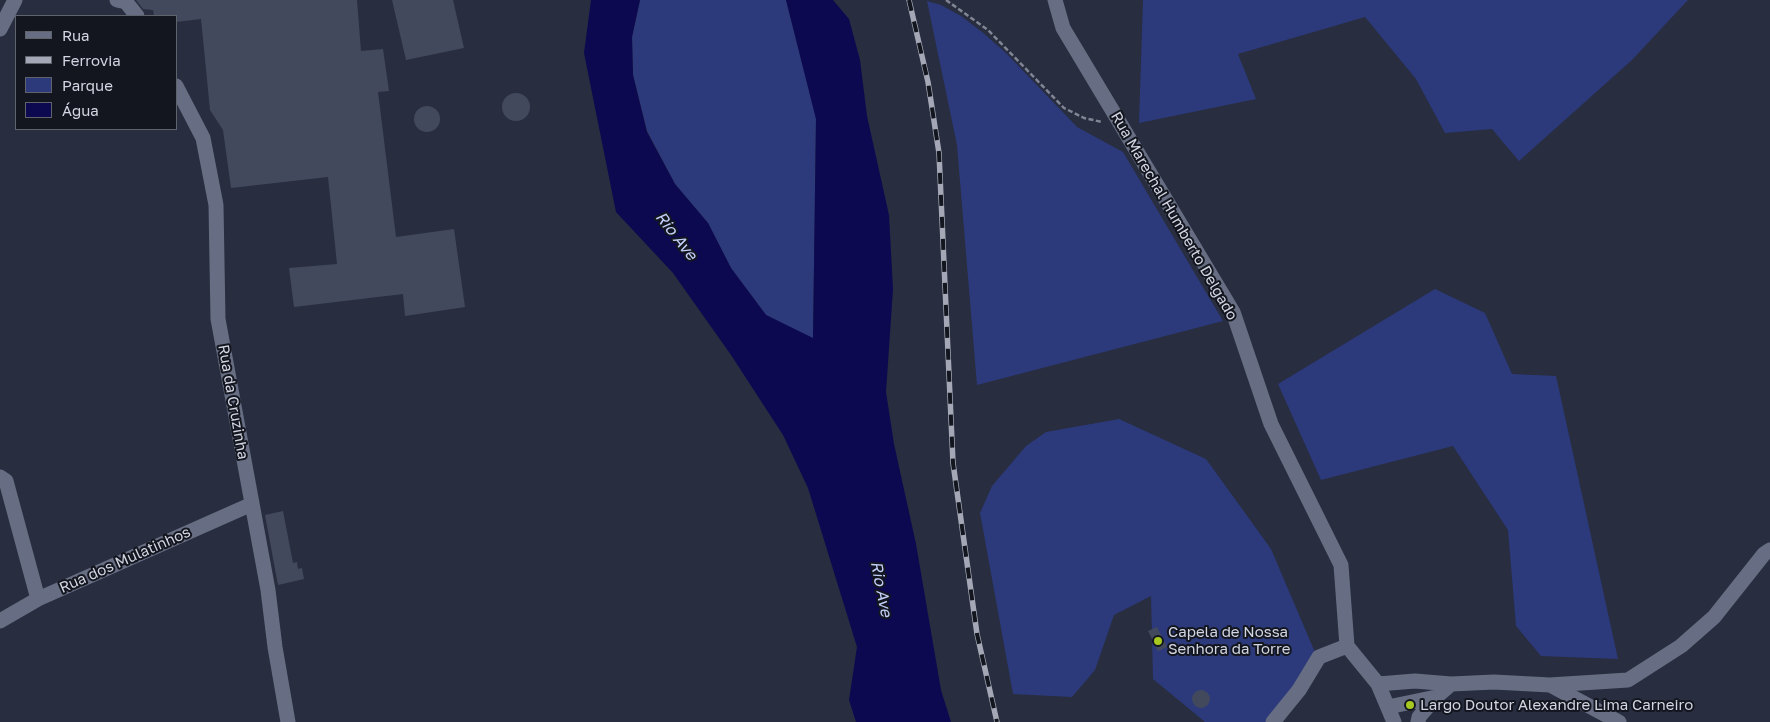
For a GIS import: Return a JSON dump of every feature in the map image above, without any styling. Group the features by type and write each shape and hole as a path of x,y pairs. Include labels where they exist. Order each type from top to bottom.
{"street":[{"path":"0,29 16,0"},
{"name":"Rua Marechal Humberto Delgado","path":"1055,0 1063,28 1233,312 1271,424 1341,565 1348,646"},
{"path":"124,1 136,15"},
{"name":"Rua da Cruzinha","path":"178,90 203,138 216,205 218,319 268,590 288,722"},
{"path":"0,477 6,481 38,599"},
{"name":"Rua dos Mulatinhos","path":"0,621 38,599 252,504"},
{"path":"1378,684 1415,680 1452,684 1494,682 1550,684 1628,680 1681,646 1714,616 1764,554 1770,550"},
{"path":"1273,722 1299,690 1319,657 1348,646 1378,684 1394,722"},
{"path":"1587,706 1590,682"},
{"path":"1418,722 1419,717 1436,697 1452,684"},
{"path":"1550,684 1619,722"},
{"path":"1388,707 1436,697"}],"path":[{"path":"946,0 988,30 1064,108 1084,118 1101,122 1115,115"}],"green space":[{"path":"640,0 786,0 816,118 813,339 766,315 731,268 708,223 675,184 647,131 633,75 632,37"},
{"path":"1143,0 1688,0 1632,60 1519,161 1492,129 1445,133 1416,79 1365,17 1238,54 1256,99 1139,123"},
{"path":"927,1 941,5 961,16 982,32 1006,53 1077,127 1123,152 1223,321 977,385 957,145"},
{"path":"1435,289 1485,313 1512,374 1556,376 1618,659 1541,656 1516,626 1508,530 1453,446 1321,480 1278,384"},
{"path":"1119,419 1206,459 1271,549 1317,657 1270,722 1205,722 1153,679 1151,596 1114,615 1095,670 1072,697 1013,694 980,513 992,486 1026,446 1046,432"}],"water":[{"name":"Rio Ave","path":"591,0 640,0 632,37 633,75 647,132 675,184 708,223 731,268 766,315 813,338 816,119 786,0 833,0 849,19 860,60 867,116 889,215 893,289 886,392 894,444 916,544 941,690 951,722 856,722 849,700 857,647 808,488 783,435 731,355 673,273 616,212 584,53"}],"building":[{"path":"136,0 357,0 361,51 383,49 389,91 378,92 396,237 454,229 465,307 405,316 403,294 294,307 289,268 337,264 328,177 231,188 223,130 210,110 201,19 178,22 178,15 154,15 153,10 143,9"},
{"path":"392,0 453,0 464,48 406,60"},
{"path":"516,93 526,97 530,107 526,117 516,121 506,117 502,107 506,97"},
{"path":"427,106 436,110 440,119 436,128 427,132 418,128 414,119 418,110"},
{"path":"283,511 293,563 297,562 298,569 302,568 304,579 278,585 265,515"},
{"name":"Capela de Nossa Senhora da Torre","path":"1157,627 1167,647 1158,651 1148,631"},
{"path":"1201,690 1207,693 1210,699 1207,705 1201,708 1195,705 1192,699 1195,693"}],"railway":[{"path":"909,0 928,82 939,153 953,463 977,634 997,722"}],"place":[{"name":"Capela de Nossa Senhora da Torre","path":"1158,641"},
{"name":"Largo Doutor Alexandre Lima Carneiro","path":"1410,705"}]}
